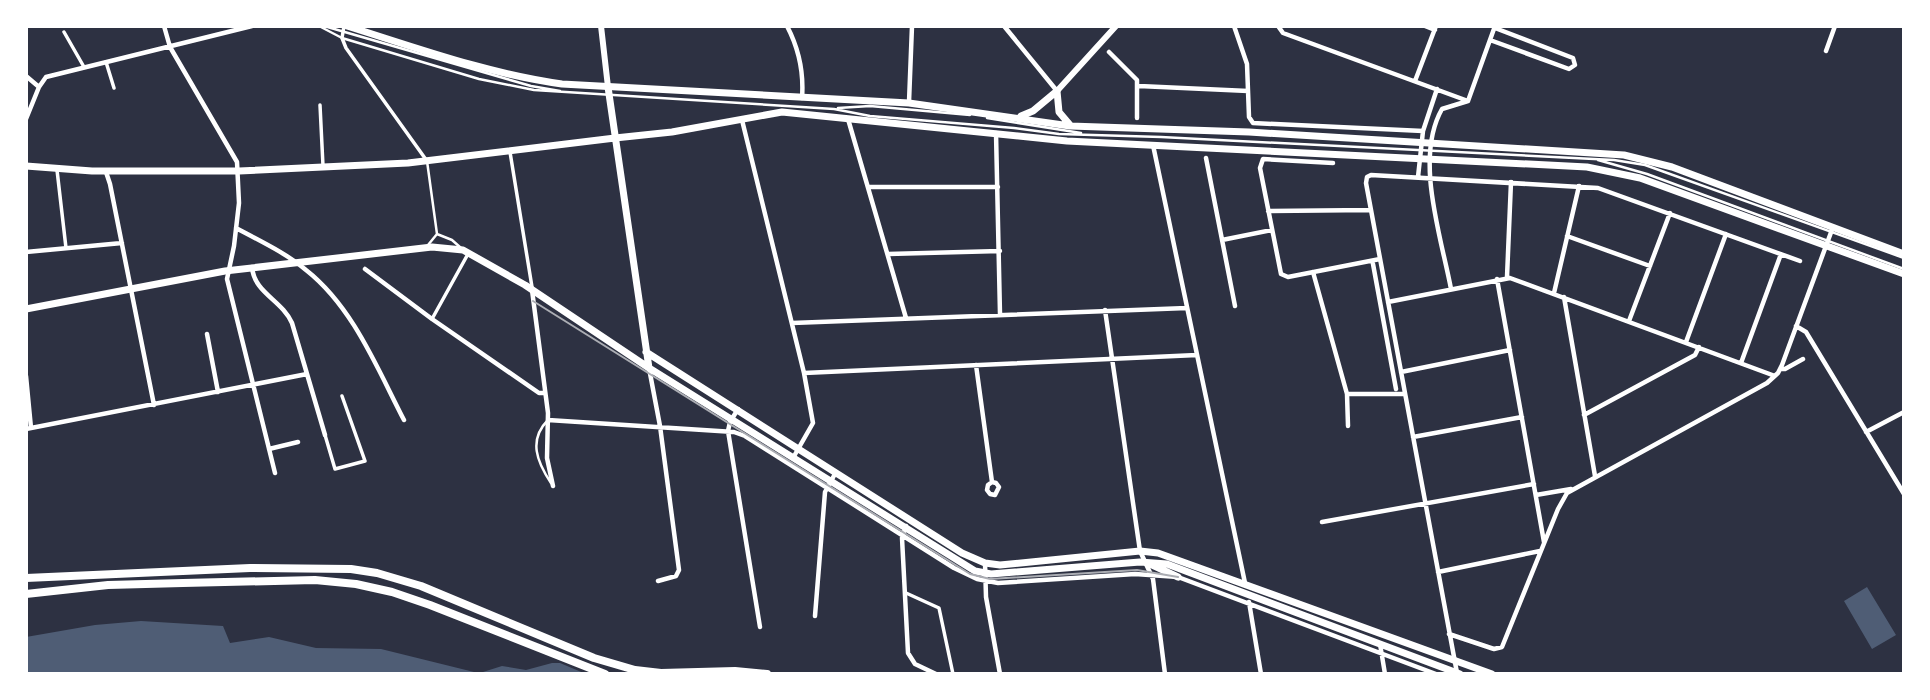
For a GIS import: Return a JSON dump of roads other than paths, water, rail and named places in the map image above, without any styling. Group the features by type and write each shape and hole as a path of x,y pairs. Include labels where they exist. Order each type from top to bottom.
{"highway":[{"path":"26,578 236,568 351,569 377,573 421,586 594,658 635,670 661,673 735,671 767,674"},
{"path":"26,594 108,585 315,580 356,584 430,605 605,674"}],"main road":[{"path":"344,28 536,81 608,91 909,103 1016,117 1036,129 1153,145 1624,155 1672,167 1904,256"},
{"path":"608,91 649,368"},
{"path":"1016,117 1033,111 1058,91"},
{"path":"1058,91 1059,112 1070,126"},
{"path":"1033,111 1036,129"},
{"path":"26,166 57,170 239,172 428,161 672,132 782,113 996,133 1070,126 1429,150 1610,170 1640,178 1904,272"},
{"path":"26,309 252,267 439,247 466,251 532,289 649,368 793,458 828,484 904,532 985,578 1146,562 1179,568 1458,673"},
{"path":"646,352 962,552 985,563 1000,565 1140,551 1158,553 1245,582 1492,674"},
{"path":"1146,562 1178,577"},
{"path":"1312,618 1315,608"},
{"path":"1349,632 1353,622"},
{"path":"1403,652 1407,642"}],"street":[{"path":"164,26 170,47 237,162 239,172 236,228 227,279 275,473"},
{"path":"26,119 38,87 46,77 252,26"},
{"path":"601,26 608,91"},
{"path":"787,26 800,62 802,98"},
{"path":"909,103 912,26"},
{"path":"1004,26 1058,91 1116,26"},
{"path":"1234,26 1246,59 1249,117 1253,123 1423,131"},
{"path":"1278,26 1283,33 1468,101"},
{"path":"1415,82 1435,28 1425,26"},
{"path":"1826,51 1835,26"},
{"path":"1468,101 1490,40 1495,27 1573,58 1575,65 1569,69 1490,40"},
{"path":"344,28 342,38 346,48 428,161"},
{"path":"64,32 84,67"},
{"path":"1534,56 1539,45"},
{"path":"1109,52 1135,76 1139,86 1136,118"},
{"path":"106,62 114,88"},
{"path":"26,76 38,87"},
{"path":"1139,86 1248,91"},
{"path":"1418,177 1423,131 1437,89"},
{"path":"1451,289 1430,178 1429,150 1442,109 1468,101"},
{"path":"320,105 323,167"},
{"path":"848,118 906,318"},
{"path":"742,119 804,373 813,423 793,458"},
{"path":"996,133 1000,314"},
{"path":"1153,145 1245,582 1261,674"},
{"path":"510,152 532,289 548,420 546,446 553,486"},
{"path":"1206,158 1235,306"},
{"path":"1333,163 1263,159 1260,168 1281,274 1288,277 1380,259"},
{"path":"57,170 66,250"},
{"path":"106,171 154,405"},
{"path":"1458,673 1437,572 1367,177 1418,177 1605,189 1800,261"},
{"path":"1507,277 1511,182"},
{"path":"1554,293 1579,186"},
{"path":"869,187 998,187"},
{"path":"1268,211 1371,210"},
{"path":"1629,321 1670,213"},
{"path":"236,228 305,269 320,282 347,316 404,420"},
{"path":"1536,495 1572,489 1767,383 1775,376 1833,229"},
{"path":"1222,240 1272,230"},
{"path":"1686,342 1726,234"},
{"path":"1567,236 1650,266"},
{"path":"26,252 122,243"},
{"path":"432,319 466,251"},
{"path":"888,254 1000,251"},
{"path":"1741,363 1781,254"},
{"path":"1373,264 1396,389"},
{"path":"252,267 257,286 288,314 335,469 365,461 342,396"},
{"path":"365,269 539,393 545,393"},
{"path":"1313,272 1347,394 1348,426"},
{"path":"1388,302 1507,277 1775,376"},
{"path":"1497,279 1545,543"},
{"path":"1564,297 1595,476"},
{"path":"792,324 1187,308"},
{"path":"1105,310 1140,551 1152,575 1165,674"},
{"path":"1796,326 1806,332 1904,494"},
{"path":"207,334 218,392"},
{"path":"1584,415 1695,355 1699,347"},
{"path":"1401,372 1510,350"},
{"path":"804,373 1197,355"},
{"path":"1780,369 1803,359"},
{"path":"976,365 992,482"},
{"path":"649,368 660,426 679,570 676,576 658,581"},
{"path":"26,376 29,429 307,374"},
{"path":"1347,394 1405,394"},
{"path":"738,409 731,419 728,431 760,627"},
{"path":"1866,432 1904,412"},
{"path":"1413,437 1522,417"},
{"path":"548,420 728,431 745,436 828,484"},
{"path":"269,449 298,442"},
{"path":"815,616 828,484 836,471"},
{"path":"1322,522 1534,484"},
{"path":"1449,634 1494,649 1502,648 1561,503 1572,489"},
{"path":"911,519 904,532 908,653 915,664 936,674"},
{"path":"1437,572 1541,551"},
{"path":"985,563 1000,674"},
{"path":"985,578 1152,575 1178,577 1436,674"},
{"path":"906,593 939,608 953,674"},
{"path":"1380,643 1385,674"}],"lane":[{"path":"319,26 342,38 479,79 534,90 577,94 608,91 834,109 870,116 1087,134 1420,150"},
{"path":"324,26 344,28 531,86 577,94"},
{"path":"834,109 901,108 980,116 1036,129"},
{"path":"1429,150 1614,160 1644,165 1833,229"},
{"path":"1591,159 1647,174 1827,243"},
{"path":"419,249 437,234 428,161"},
{"path":"437,234 452,240 466,251"},
{"path":"548,420 538,433 537,456 542,470 553,486"}],"water":[{"path":"1867,587 1896,635 1872,649 1844,601"},
{"path":"141,621 223,626 230,643 269,637 316,648 381,649 474,672 502,666 526,670 560,663 586,674 26,674 26,637 95,625"}],"tram line":[{"path":"533,301 970,574 990,579 1137,570 1178,577"}]}
